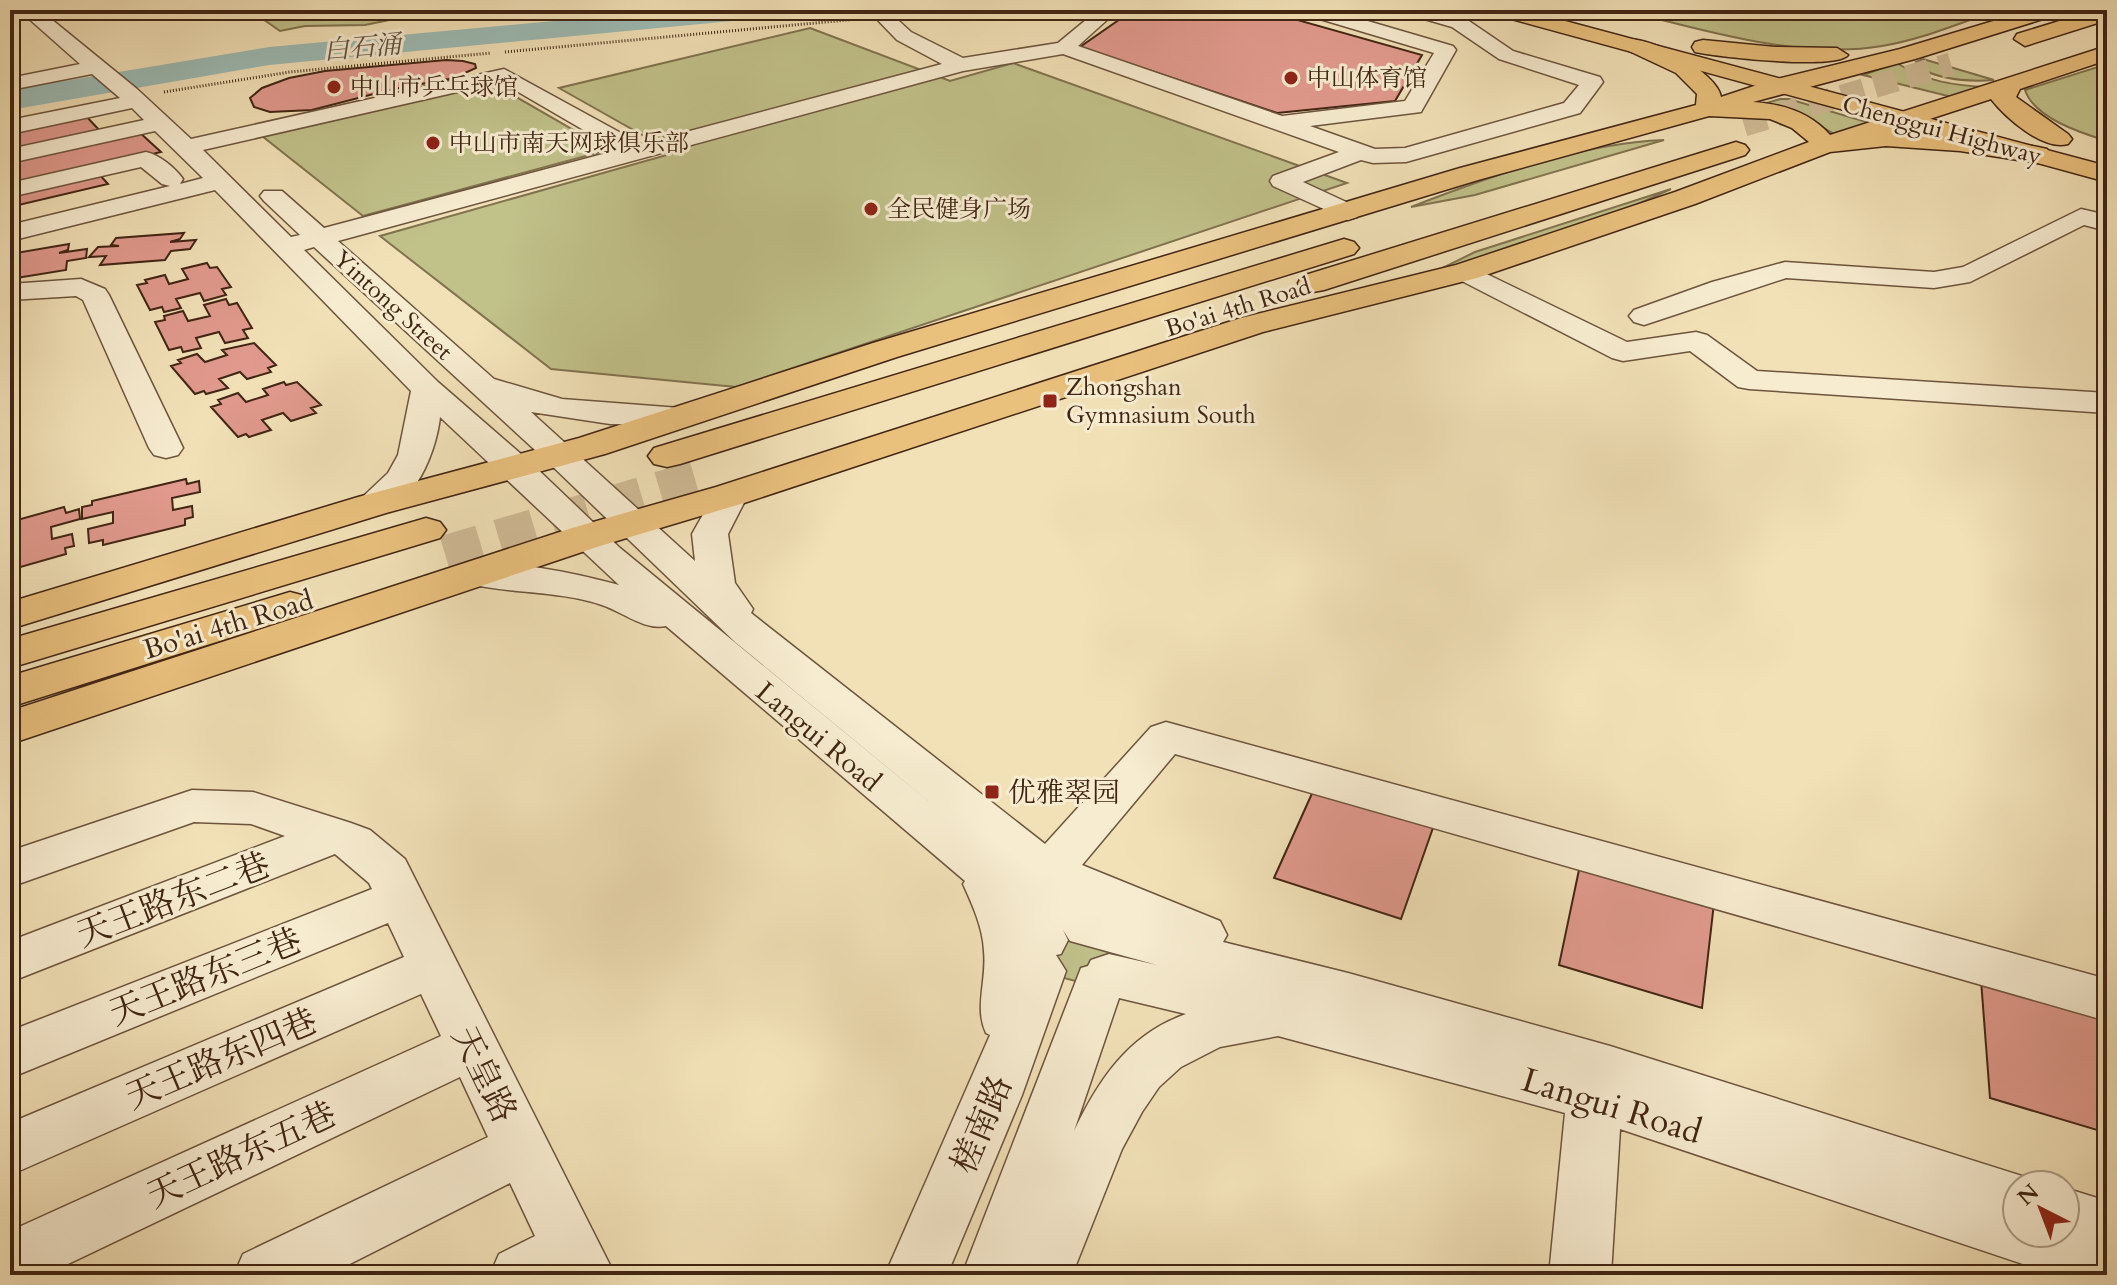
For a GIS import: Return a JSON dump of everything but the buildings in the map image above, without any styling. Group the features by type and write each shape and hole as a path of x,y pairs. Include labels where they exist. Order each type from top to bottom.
{"main road":[{"path":"1500,10 1635,45 1684,68 1709,92 1708,109"},
{"path":"1563,10 1703,47 1913,63"},
{"path":"10,616 372,505 560,455 885,350 1150,270 1229,266 1371,229 1469,174 1708,109 1777,86 1818,76 1913,63 2052,10"},
{"path":"2011,84 1950,72 2107,13"},
{"path":"2009,56 2107,26"},
{"name":"Chenggui Highway","path":"1635,45 2107,174"},
{"path":"1675,56 1703,56 1707,52 1703,47"},
{"name":"Chenggui Highway","path":"1703,47 2107,151"},
{"path":"10,728 450,553 586,537 630,524 713,487 1252,325 1466,272 1685,198 1825,145 2107,53"},
{"path":"2011,84 2003,98 2023,116 2059,139"},
{"path":"1708,109 1765,110 1791,116 1812,127 1825,145"},
{"name":"Bo'ai 4th Road","path":"667,456 1371,229 1737,138 1780,136"},
{"path":"1252,325 1285,312 1407,278 1491,241 1678,184 1728,161 1737,138"},
{"name":"Bo'ai 4th Road","path":"713,487 1737,138"},
{"path":"1825,145 1886,138 1960,143 2038,155"},
{"name":"Bo'ai 4th Road","path":"10,654 450,553"},
{"name":"Bo'ai 4th Road","path":"10,692 450,553"}],"street":[{"path":"28,10 98,69 140,88"},
{"path":"1064,48 1109,10"},
{"path":"1310,10 1446,50"},
{"path":"288,246 961,65 1064,48 1373,156 1406,155 1572,108 1592,82 1506,55 1459,23 1414,10"},
{"path":"880,13 889,27 911,42 961,65"},
{"path":"1280,123 1413,107 1459,23"},
{"path":"10,84 98,69"},
{"path":"10,233 208,160 504,75 638,152"},
{"path":"1534,90 1577,77"},
{"path":"10,127 140,88"},
{"name":"Yintong Street","path":"140,88 160,123 319,238 560,455 630,524"},
{"name":"Yintong Street","path":"140,88 427,389 517,468 586,537"},
{"path":"1371,229 1282,181 1397,131 1433,121"},
{"path":"10,156 160,123"},
{"path":"10,190 146,159 171,179"},
{"path":"10,219 171,179 208,160"},
{"path":"1644,316 1722,288 1785,270 1934,280 1970,274 2081,217 2107,223"},
{"path":"1466,272 1623,352 1696,341 1749,380 2107,403"},
{"path":"10,292 81,287 95,295 166,448"},
{"path":"474,380 572,411 621,417 682,416"},
{"path":"372,505 400,482 416,459 427,389"},
{"path":"713,487 710,534 716,583 733,641"},
{"name":"Langui Road","path":"630,524 733,641 1012,876"},
{"name":"Langui Road","path":"586,537 733,641 1012,876 1080,954 1287,1016 1594,1097 2107,1263"},
{"path":"450,553 638,604 733,641"},
{"path":"1012,876 1068,851 1166,737 2107,1000"},
{"path":"10,869 192,806 253,808 353,842 394,885"},
{"name":"天王路东二巷","path":"10,962 335,835"},
{"path":"1012,876 1348,994"},
{"path":"994,1095 1013,964 1003,917 1012,876"},
{"name":"天皇路","path":"394,885 522,1149 559,1266"},
{"name":"天王路东三巷","path":"10,1055 394,885"},
{"name":"Langui Road","path":"1080,954 1348,994 1610,1069 2001,1195"},
{"name":"槎南路","path":"916,1275 994,1095 1080,954"},
{"name":"槎南路","path":"993,1275 1080,954"},
{"name":"天王路东四巷","path":"10,1149 432,967"},
{"path":"1040,1275 1097,1139 1131,1078 1155,1055 1218,1025 1287,1016"},
{"name":"天王路东五巷","path":"10,1261 471,1047"},
{"path":"1580,1275 1594,1097"},
{"path":"265,1275 522,1149"},
{"path":"2081,1221 2107,1229"}],"path":[{"path":"140,88 880,13 953,10"}],"green space":[{"path":"250,10 438,10 365,25 305,26 280,31"},
{"path":"1623,10 1999,10 1911,40 1851,49 1818,49 1752,41"},
{"name":"全民健身广场","path":"810,28 950,81 1013,63 1347,183 736,387 551,369 380,236 674,153 559,88"},
{"path":"1923,59 1994,80 1946,78 1919,68 1916,62"},
{"path":"1897,63 1940,81 1989,87 1952,97 1863,75"},
{"path":"2107,64 2107,141 2072,129 2048,116 2030,100 2025,90"},
{"name":"中山市南天网球俱乐部","path":"492,83 608,150 363,216 262,136"},
{"path":"1780,99 1870,123 1836,135 1808,119 1750,108"},
{"path":"1664,140 1475,195 1411,207 1535,163 1600,148"},
{"path":"1671,189 1614,215 1416,281 1475,252"},
{"path":"1071,934 1106,947 1109,955 1079,982 1060,977 1049,949 1062,936"}],"waterway":[{"name":"白石涌","path":"10,100 269,56 764,10"}],"tunnel":[{"path":"1744,125 1951,64"},
{"path":"445,554 697,479"}],"place":[{"name":"中山体育馆","path":"1291,78"},
{"name":"中山市乒乓球馆","path":"334,87"},
{"name":"中山市南天网球俱乐部","path":"433,143"},
{"name":"全民健身广场","path":"871,209"},
{"name":"Zhongshan Gymnasium South","path":"1050,401"},
{"name":"优雅翠园","path":"992,792"}]}
